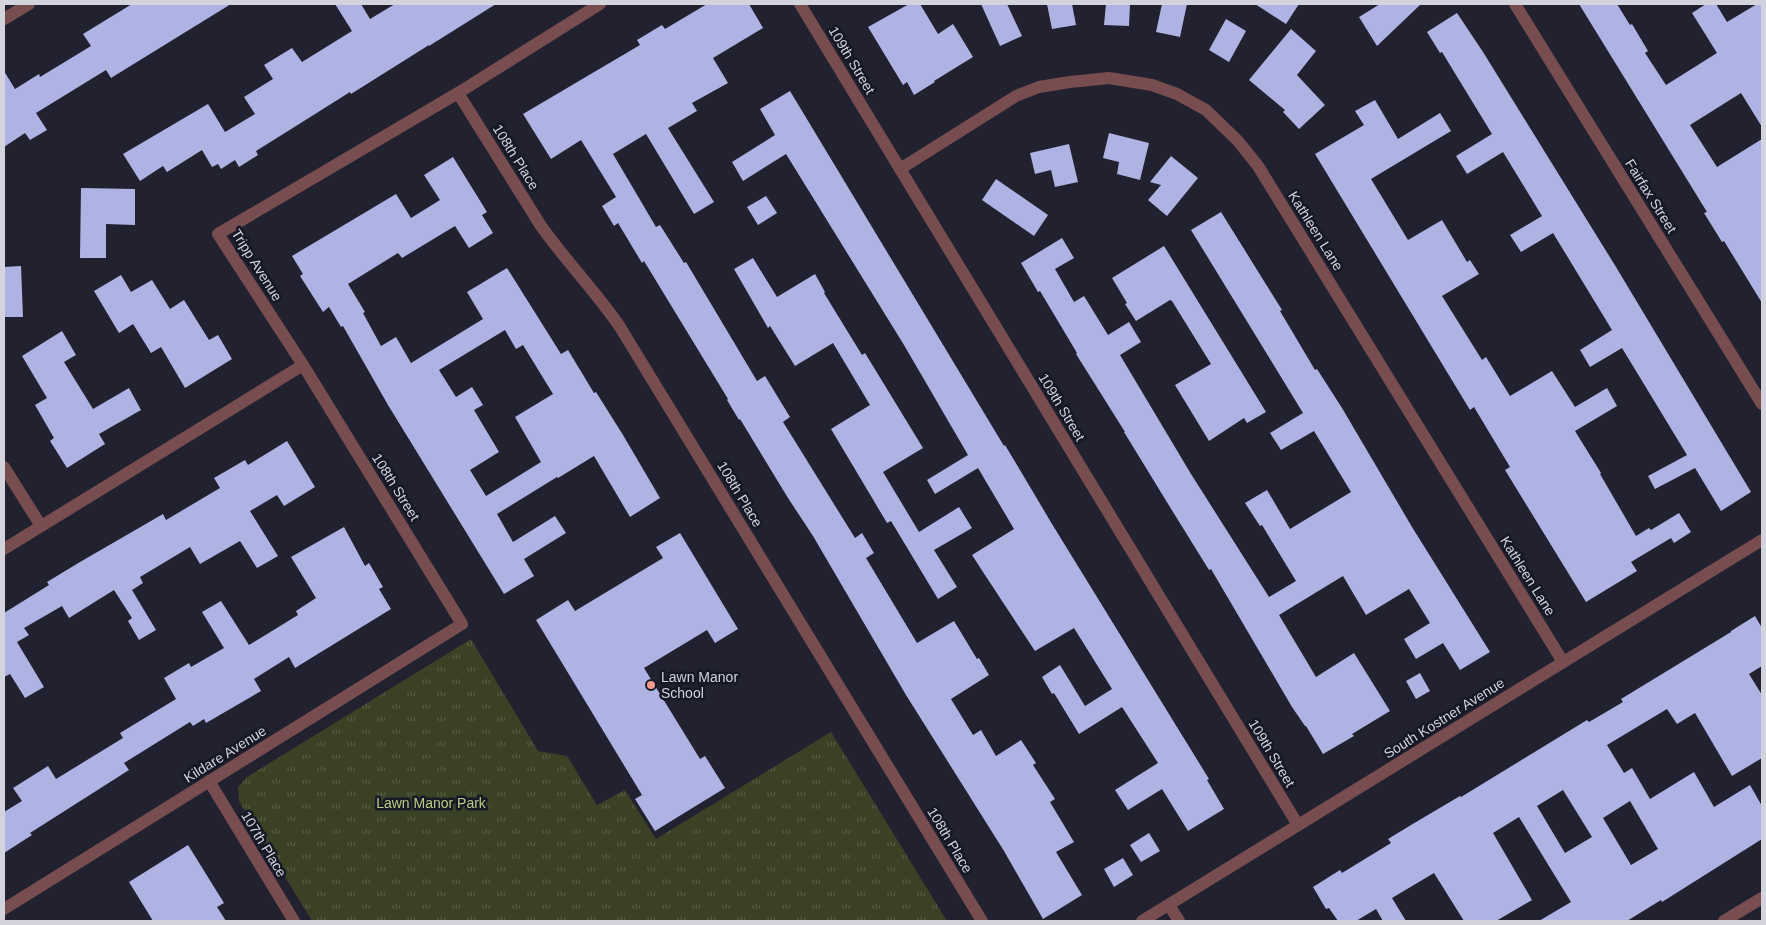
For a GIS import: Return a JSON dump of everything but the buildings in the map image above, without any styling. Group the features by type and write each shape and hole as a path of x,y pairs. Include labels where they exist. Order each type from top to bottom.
{"street":[{"path":"4,19 28,4"},
{"name":"Tripp Avenue","path":"303,365 218,234 458,93 600,4"},
{"name":"109th Street","path":"800,4 1298,825"},
{"name":"Fairfax Street","path":"1515,4 1762,404"},
{"name":"Kathleen Lane","path":"900,169 1016,96 1039,87 1109,78 1130,80 1177,94 1206,110 1238,141 1258,166 1563,662"},
{"name":"108th Place","path":"458,93 556,248 611,313 620,327 982,921"},
{"path":"4,549 303,365"},
{"name":"108th Street","path":"303,365 462,624"},
{"path":"4,467 41,526"},
{"name":"South Kostner Avenue","path":"1142,921 1762,540"},
{"name":"Kildare Avenue","path":"4,909 462,624"},
{"name":"107th Place","path":"208,782 294,921"},
{"path":"1724,921 1762,898"},
{"path":"1169,904 1178,921"}],"green space":[{"name":"Lawn Manor Park","path":"471,639 538,751 567,756 597,805 625,790 656,839 831,732 947,921 312,921 239,801 238,787 247,777"}],"place":[{"name":"Lawn Manor School","path":"651,685"}]}
